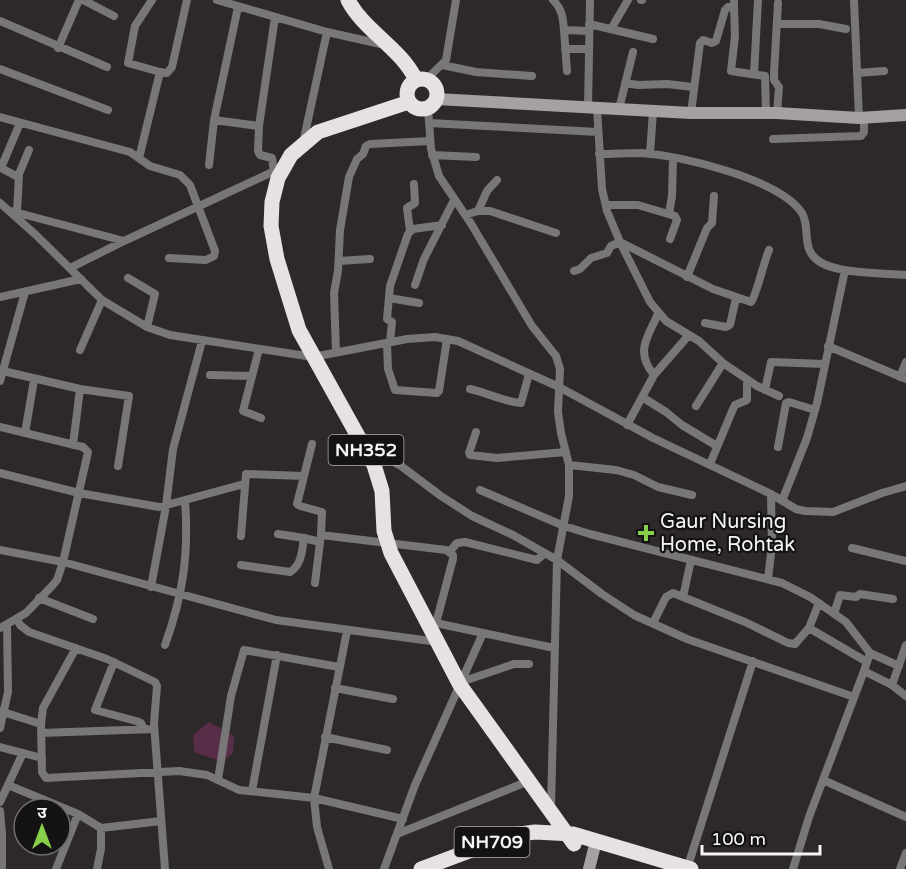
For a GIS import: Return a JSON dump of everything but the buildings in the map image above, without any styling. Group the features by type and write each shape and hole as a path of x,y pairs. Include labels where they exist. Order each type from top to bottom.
{"highway":[{"path":"348,0 353,10 392,47 421,80 433,84 437,92 431,110 418,108 409,102 408,88 421,80"},
{"name":"NH352","path":"409,102 318,132 291,155 279,169 272,202 271,226 277,259 299,330 371,459 382,491 384,531 390,553 431,622 460,683 571,839"},
{"name":"NH709","path":"421,869 512,835 535,832 571,839"},
{"path":"571,839 688,869"},
{"name":"NH709","path":"446,869 515,844 571,839"},
{"path":"595,846 660,869"}],"street":[{"path":"58,48 81,0 114,16"},
{"path":"152,0 135,26 128,63 167,73 172,67 187,0"},
{"path":"217,0 327,32 392,47"},
{"path":"421,80 442,66 448,52 456,0"},
{"path":"553,0 560,7 563,16 567,71"},
{"path":"590,0 589,49 592,108 598,132 602,189 620,242 658,314 699,341 723,363 747,380 779,396"},
{"path":"611,29 628,0"},
{"path":"753,74 758,0"},
{"path":"772,139 861,136 864,132 857,73 854,0"},
{"path":"734,3 735,36 731,71 764,75 772,113"},
{"path":"691,113 700,43 703,40 715,42 726,8 734,3"},
{"path":"772,113 779,87 774,77 778,3"},
{"path":"209,165 214,120 237,7"},
{"path":"70,268 279,169 272,158 258,153 275,17"},
{"path":"0,21 106,68"},
{"path":"777,24 819,24 846,29"},
{"path":"564,30 589,27 611,29 653,39"},
{"path":"302,146 327,32"},
{"path":"565,49 589,49"},
{"path":"619,109 633,51"},
{"path":"442,66 476,72 532,76"},
{"path":"0,69 108,110"},
{"path":"857,73 884,71"},
{"path":"139,158 160,72"},
{"path":"625,83 693,87"},
{"path":"431,110 592,108 691,113 906,116"},
{"path":"431,110 598,132"},
{"path":"431,110 430,141 439,176 532,326 556,356 560,369 558,412 569,465 569,496 557,560 551,811"},
{"path":"650,154 653,111"},
{"path":"0,117 130,152 150,166 184,178 190,185 215,248 214,256 206,260 169,258"},
{"path":"214,120 260,126"},
{"path":"18,177 1,168 20,123"},
{"path":"336,352 334,293 339,261 339,237 349,177 357,159 363,154 366,146 430,141"},
{"path":"13,211 18,177 29,150"},
{"path":"432,154 476,157"},
{"path":"599,154 650,154 715,166 739,174 787,198 801,212 807,246 819,262 845,270 906,275"},
{"path":"669,214 673,158"},
{"path":"478,211 483,198 497,180"},
{"path":"414,184 415,203 407,208 410,231 392,280 387,319 392,322 388,369 395,390 437,393 447,339"},
{"path":"687,277 707,228 712,223 714,196"},
{"path":"415,285 424,259 454,200"},
{"path":"0,203 13,211 102,300 147,327 202,341 313,357 389,342 426,338 447,339 475,347 559,387 627,424 771,494 796,509 833,512 906,486"},
{"path":"606,205 638,205 669,214 678,219 670,239"},
{"path":"13,211 124,241"},
{"path":"465,215 478,211 496,213 556,233"},
{"path":"410,231 442,225"},
{"path":"620,242 687,277 748,302 753,301 769,250"},
{"path":"574,271 580,269 591,258 608,253 611,246 620,242"},
{"path":"339,261 370,260"},
{"path":"782,501 807,438 815,410 845,270"},
{"path":"128,278 155,294 147,327"},
{"path":"0,297 81,279"},
{"path":"0,381 25,292"},
{"path":"389,298 419,303"},
{"path":"705,323 730,326 736,298"},
{"path":"80,350 102,300"},
{"path":"654,375 646,366 643,352 644,344 658,314"},
{"path":"627,424 654,375 689,336"},
{"path":"151,586 166,506 173,449 202,341"},
{"path":"828,346 903,378 906,362"},
{"path":"260,349 243,411 261,418"},
{"path":"696,406 723,363"},
{"path":"765,390 771,363 824,364"},
{"path":"3,371 34,380 129,396 118,466"},
{"path":"470,390 520,403 529,374"},
{"path":"210,375 252,375"},
{"path":"25,433 34,380"},
{"path":"710,464 735,405 747,400 747,380"},
{"path":"73,445 80,389"},
{"path":"642,397 717,446"},
{"path":"778,447 786,403 815,410"},
{"path":"0,427 73,445 87,449 88,452 57,580 26,613 3,626 8,692 0,728"},
{"path":"476,432 468,453 471,456 497,458 566,452"},
{"path":"312,444 297,504 322,512 315,583"},
{"path":"371,459 392,461 401,466 472,516 557,560 634,615 687,639 854,697"},
{"path":"569,465 625,472 658,487 692,495"},
{"path":"0,473 79,493 152,506 166,506 244,484"},
{"path":"241,536 244,484 247,474 304,476"},
{"path":"480,490 564,526 768,579 799,591 846,622 867,662 809,817 794,869"},
{"path":"768,579 772,545 771,494"},
{"path":"165,645 181,594 187,554 185,501"},
{"path":"278,534 304,538 388,543 450,552"},
{"path":"241,565 290,572 295,570 300,562 304,538"},
{"path":"450,552 457,543 465,542 537,560 545,553"},
{"path":"852,548 906,561"},
{"path":"0,550 63,562 276,620 439,642"},
{"path":"450,552 453,559 431,622 554,648"},
{"path":"683,597 691,560"},
{"path":"653,623 668,594 673,593 745,622 788,643 797,642 808,628 819,603"},
{"path":"834,614 840,596 855,597 860,594 893,599"},
{"path":"39,598 93,619"},
{"path":"17,619 20,625 29,632 114,662 155,682 157,686 154,729 165,869"},
{"path":"808,628 867,662 906,696"},
{"path":"329,869 317,827 314,798 347,631"},
{"path":"384,869 415,785 483,633"},
{"path":"76,648 46,701 41,728 43,775 52,778 157,771 196,773 228,786 314,798 403,819"},
{"path":"218,780 231,696 243,652 249,650 339,667"},
{"path":"892,685 905,650"},
{"path":"252,791 277,655"},
{"path":"114,662 95,710 136,721 141,723 144,729"},
{"path":"688,869 753,662"},
{"path":"867,662 899,666"},
{"path":"460,683 514,664 530,664"},
{"path":"335,688 393,699"},
{"path":"2,712 41,728 154,729"},
{"path":"325,737 387,750"},
{"path":"0,747 42,758"},
{"path":"0,801 23,753"},
{"path":"823,780 906,817"},
{"path":"397,834 530,781"},
{"path":"8,785 78,814 101,828 161,821"},
{"path":"0,811 2,869"},
{"path":"56,869 78,814"},
{"path":"97,869 101,849 101,828"},
{"path":"589,869 595,846"},
{"path":"900,869 906,853"}],"shaded area":[{"path":"209,722 234,736 233,753 222,762 194,752 193,735"}],"place":[{"name":"Gaur Nursing Home, Rohtak","path":"646,533"}]}
